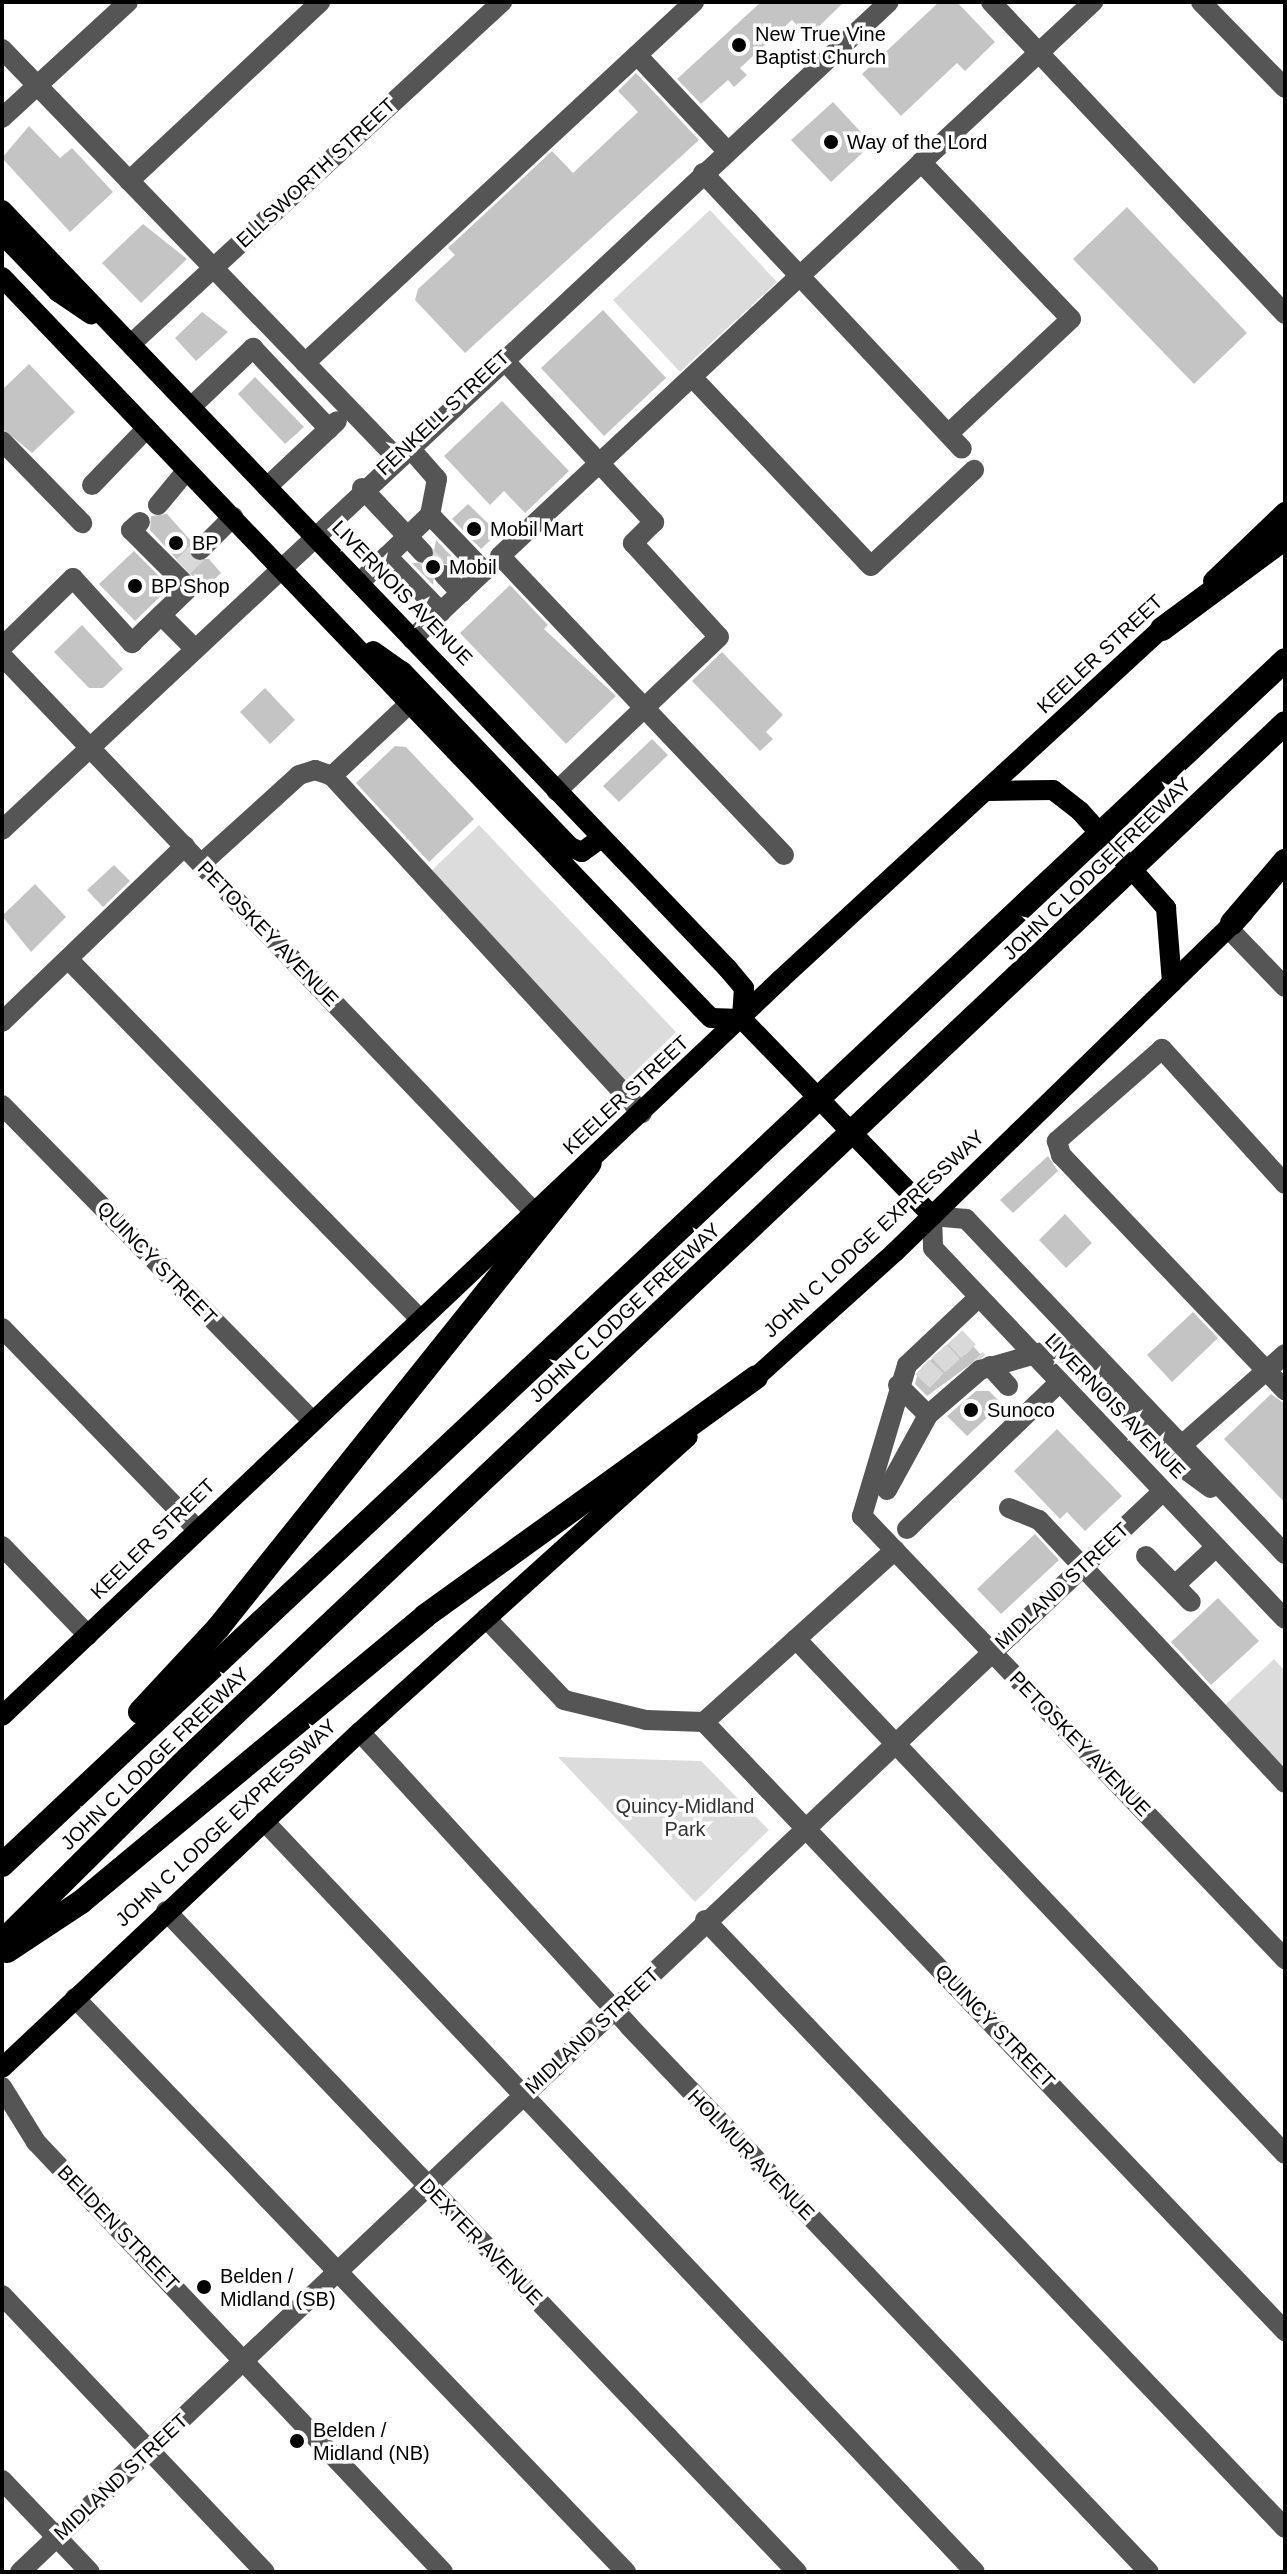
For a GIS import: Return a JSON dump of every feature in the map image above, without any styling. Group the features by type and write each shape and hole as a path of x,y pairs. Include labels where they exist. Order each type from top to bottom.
{"highway":[{"path":"1162,629 1285,538"},
{"name":"JOHN C LODGE FREEWAY","path":"2,1865 1285,660"},
{"name":"JOHN C LODGE FREEWAY","path":"2,1942 188,1758 1285,723"},
{"path":"1230,926 1285,861"},
{"path":"68,1802 218,1628 590,1163"},
{"path":"2,1954 81,1902 425,1616 756,1377"}],"main road":[{"name":"LIVERNOIS AVENUE","path":"2,210 744,988 742,1019"},
{"path":"2,234 58,292 126,339"},
{"path":"2,277 711,1018 742,1019 932,1216"},
{"name":"KEELER STREET","path":"2,1716 534,1212 1285,512"},
{"path":"336,625 402,671 570,847 582,852 601,838"},
{"path":"988,791 1053,790 1080,811 1156,893 1172,923 1172,983"},
{"name":"JOHN C LODGE EXPRESSWAY","path":"2,2068 360,1732 932,1216 1285,875"}],"street":[{"path":"2,118 128,2"},
{"path":"129,181 320,2"},
{"name":"ELLSWORTH STREET","path":"126,339 213,268 502,2"},
{"path":"305,363 694,2"},
{"name":"FENKELL STREET","path":"2,830 279,565 889,2"},
{"path":"991,2 1285,314"},
{"path":"784,855 500,556 1093,2"},
{"path":"1201,2 1285,88"},
{"path":"2,49 350,409 437,479 430,515 359,583"},
{"path":"637,55 727,151"},
{"path":"703,173 955,441 1071,319 921,162"},
{"path":"191,407 253,348 329,429"},
{"path":"502,358 654,522 633,543 719,637 557,791"},
{"path":"692,377 871,566 974,470"},
{"path":"267,487 350,409"},
{"path":"92,485 147,428"},
{"path":"2,441 82,523"},
{"path":"158,505 187,470"},
{"path":"362,488 423,553"},
{"path":"412,639 484,571 430,515"},
{"path":"200,550 233,517"},
{"path":"2,647 73,578 132,643 189,588 179,570 131,530 140,522"},
{"path":"387,556 441,612"},
{"path":"444,575 461,593"},
{"path":"161,615 193,647"},
{"name":"PETOSKEY AVENUE","path":"2,656 534,1212"},
{"path":"332,776 410,703"},
{"path":"201,864 299,775 315,770 332,776 642,1113"},
{"path":"2,1022 185,846"},
{"path":"1230,926 1285,987"},
{"path":"68,959 420,1319"},
{"path":"1285,1184 1162,1049 1071,1124 1057,1141 1061,1155 1285,1390"},
{"name":"QUINCY STREET","path":"2,1105 312,1421"},
{"name":"LIVERNOIS AVENUE","path":"1285,1554 966,1219 932,1216 933,1248 1285,1619"},
{"name":"PETOSKEY AVENUE","path":"979,1297 896,1390 860,1508 992,1653 1285,1959"},
{"path":"2,1328 198,1530"},
{"path":"887,1490 944,1390 975,1369 1069,1350 1179,1465 1247,1513"},
{"path":"1183,1444 1285,1354"},
{"path":"975,1369 1008,1386"},
{"path":"907,1529 1060,1382"},
{"path":"896,1390 928,1415"},
{"path":"874,1462 899,1468"},
{"name":"MIDLAND STREET","path":"20,2572 1163,1491"},
{"path":"1009,1508 1039,1520 1285,1783"},
{"path":"2,1546 88,1635"},
{"path":"1175,1585 1216,1547"},
{"path":"486,1618 564,1700 646,1720 704,1722 895,1550"},
{"path":"1146,1556 1191,1602"},
{"path":"796,1639 1285,2154"},
{"name":"QUINCY STREET","path":"704,1722 1285,2331"},
{"name":"HOLMUR AVENUE","path":"360,1732 615,2009 1149,2572"},
{"path":"264,1821 975,2572"},
{"name":"DEXTER AVENUE","path":"166,1911 797,2572"},
{"path":"706,1921 1285,2528"},
{"path":"75,1998 626,2572"},
{"name":"BELDEN STREET","path":"2,2087 36,2142 443,2572"},
{"path":"2,2295 265,2572"},
{"path":"2,2480 90,2572"}],"green space":[{"path":"710,210 777,282 680,372 613,300"},
{"path":"479,825 676,1032 625,1082 428,874"},
{"path":"1274,1659 1285,1671 1285,1768 1224,1706"},
{"name":"Quincy-Midland Park","path":"558,1757 701,1761 769,1830 695,1902"}],"building":[{"name":"New True Vine Baptist Church","path":"761,2 844,2 808,37 792,20 740,68 747,75 734,87 728,80 701,104 677,79"},
{"path":"939,2 957,2 995,42 965,71 957,63 901,116 862,74"},
{"path":"636,73 699,140 465,353 415,300 418,289 455,255 448,248 552,151 573,173 638,112 618,91"},
{"name":"Way of the Lord","path":"833,102 872,144 831,182 791,140"},
{"path":"29,126 60,158 72,148 113,192 70,232 2,158"},
{"path":"1127,207 1247,333 1194,384 1073,259"},
{"path":"143,224 187,259 141,303 102,263"},
{"path":"603,310 666,378 604,436 541,368"},
{"path":"202,312 228,332 196,361 175,338"},
{"path":"29,364 75,412 32,453 2,428 2,390"},
{"path":"255,377 304,427 285,444 238,394"},
{"path":"502,401 569,471 525,513 504,491 490,505 444,456"},
{"path":"468,504 498,533 481,549 452,519"},
{"path":"167,514 191,541 190,559 209,559 221,573 204,589 150,530 151,516"},
{"path":"436,540 457,562 435,566 433,585 412,563 432,562"},
{"path":"134,551 170,587 135,621 99,584"},
{"path":"510,585 548,625 544,629 616,696 566,744 460,633"},
{"path":"82,625 123,669 103,688 89,688 54,652"},
{"path":"722,652 783,715 766,732 773,739 760,751 692,681"},
{"path":"265,688 295,720 270,744 240,712"},
{"path":"652,739 668,755 619,802 603,786"},
{"path":"395,746 406,747 474,819 429,862 356,783"},
{"path":"114,865 130,881 103,907 87,890"},
{"path":"35,884 66,917 31,952 2,916"},
{"path":"1048,1156 1058,1171 1013,1213 1000,1200"},
{"path":"1065,1214 1092,1243 1066,1268 1039,1240"},
{"path":"1193,1312 1218,1338 1172,1382 1147,1355"},
{"path":"961,1332 982,1356 927,1396 915,1384 918,1372"},
{"path":"976,1391 989,1391 1002,1404 967,1436 947,1416"},
{"path":"1271,1394 1285,1404 1285,1503 1224,1439"},
{"path":"1057,1429 1122,1496 1085,1531 1067,1512 1060,1519 1014,1471"},
{"path":"1035,1534 1059,1560 1001,1614 977,1589"},
{"path":"1218,1598 1259,1641 1211,1685 1171,1642"}],"tunnel":[{"path":"183,567 200,550"},
{"path":"423,553 444,575"},
{"path":"955,1337 978,1362"},
{"path":"939,1351 956,1369"},
{"path":"922,1367 940,1384"}],"place":[{"name":"New True Vine Baptist Church","path":"739,45"},
{"name":"Way of the Lord","path":"831,142"},
{"name":"Mobil Mart","path":"474,529"},
{"name":"BP","path":"176,543"},
{"name":"Mobil","path":"433,567"},
{"name":"BP Shop","path":"135,586"},
{"name":"Sunoco","path":"971,1410"},
{"name":"Belden / Midland (SB)","path":"204,2287"},
{"name":"Belden / Midland (NB)","path":"297,2441"}]}
